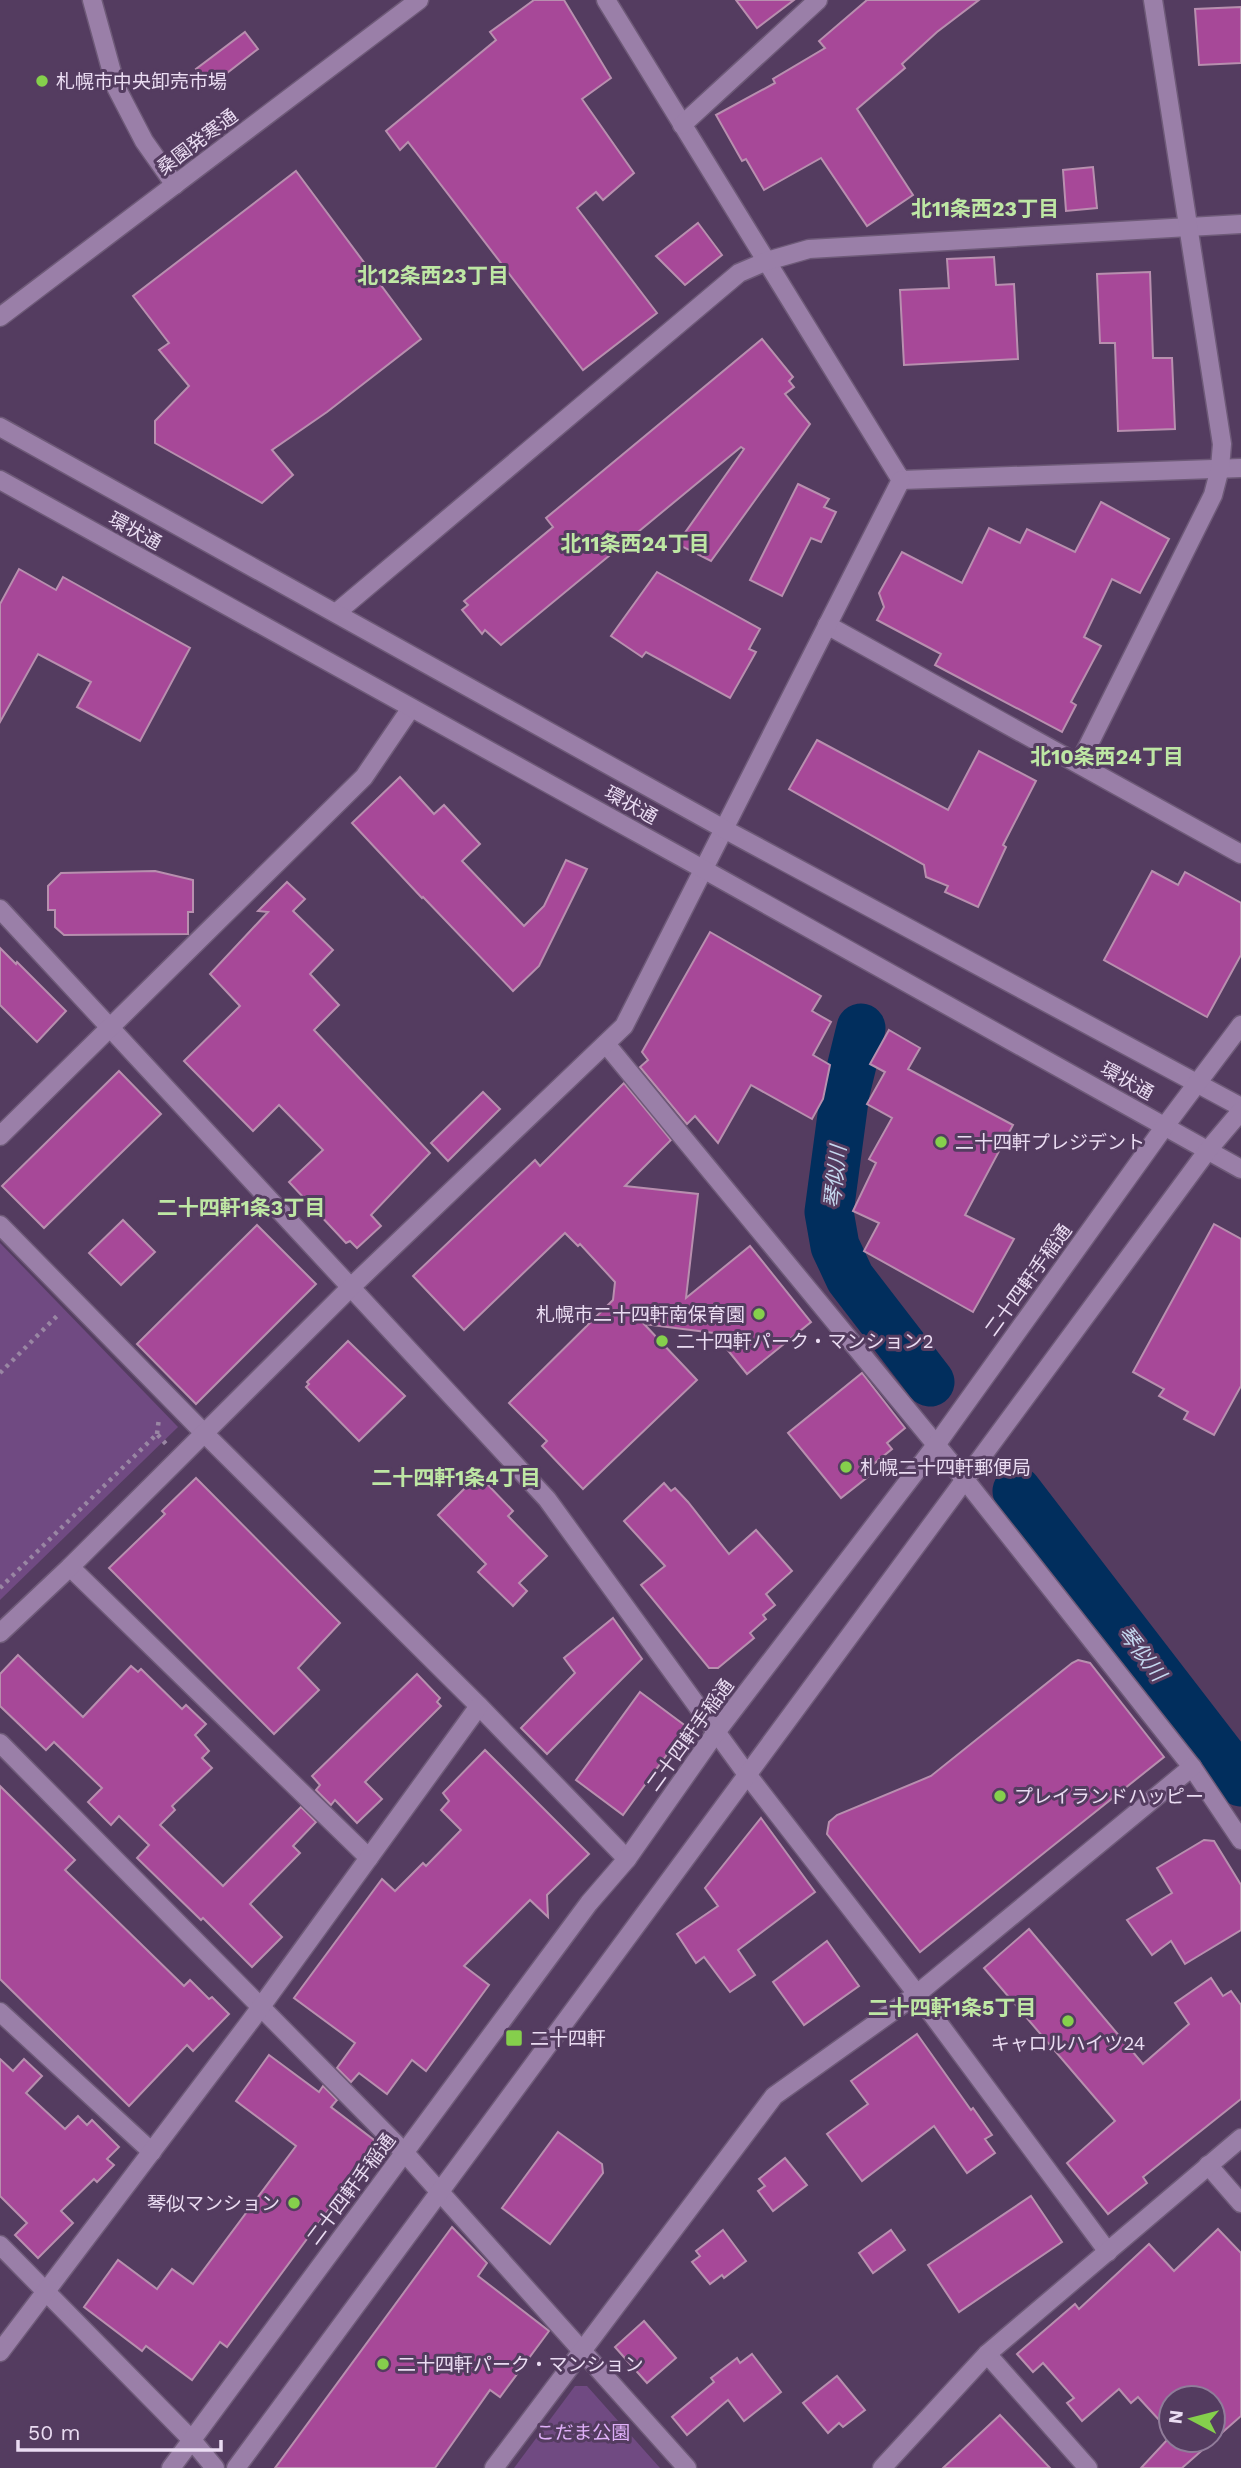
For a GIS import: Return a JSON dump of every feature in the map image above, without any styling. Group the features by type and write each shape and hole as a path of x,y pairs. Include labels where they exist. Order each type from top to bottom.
{"street":[{"path":"92,0 116,87 144,141 175,185"},
{"name":"桑園発寒通","path":"0,317 419,0"},
{"path":"606,0 901,480"},
{"path":"682,125 818,0"},
{"path":"1079,764 1213,495 1220,468 1222,444 1153,0"},
{"path":"336,613 739,273 767,261 809,249 1241,224"},
{"name":"環状通","path":"0,427 724,829 1198,1083 1241,1109"},
{"path":"901,480 1241,468"},
{"name":"環状通","path":"0,480 1241,1169"},
{"path":"0,1633 70,1567 350,1288 624,1026 901,480"},
{"path":"827,625 1241,854"},
{"path":"0,1136 364,778 411,708"},
{"path":"0,909 547,1499 746,1773 917,1994 1108,2252"},
{"name":"二十四軒手稲通","path":"171,2468 589,1903 627,1859 717,1731 936,1445 1165,1126 1241,1025"},
{"path":"606,1045 966,1481 1192,1767 1241,1840"},
{"path":"236,2468 746,1773 1241,1109"},
{"path":"0,1225 204,1433 479,1706 627,1859"},
{"path":"70,1567 369,1858"},
{"path":"0,2352 262,2006 479,1706"},
{"path":"0,1743 404,2152 687,2468"},
{"path":"494,2468 774,2096 917,1994 1192,1767"},
{"path":"0,2012 152,2152"},
{"path":"882,2468 987,2354 1241,2138"},
{"path":"1208,2165 1241,2203"},
{"path":"0,2245 191,2439 215,2468"},
{"path":"987,2354 1088,2468"}],"path":[{"path":"0,1373 65,1308"},
{"path":"0,1588 157,1434 167,1445"}],"green space":[{"path":"0,1243 178,1427 0,1600"},
{"name":"こだま公園","path":"575,2386 587,2386 660,2468 514,2468"}],"building":[{"path":"534,0 564,0 611,78 582,99 634,173 603,200 596,192 577,208 657,313 583,370 408,142 400,150 386,131 496,40 490,32"},
{"path":"736,0 794,0 757,28"},
{"path":"867,0 979,0 937,32 902,64 905,68 857,109 913,195 867,226 821,158 764,190 746,159 742,161 716,115 775,83 773,79 825,48 819,41"},
{"path":"1241,7 1241,63 1199,65 1195,9"},
{"path":"245,32 258,49 209,87 196,69"},
{"path":"1093,167 1097,208 1066,211 1063,170"},
{"path":"296,171 421,339 327,412 272,450 293,475 262,503 155,443 155,421 189,386 159,350 169,343 133,296"},
{"path":"698,223 722,255 685,285 656,256"},
{"path":"994,257 996,285 1014,284 1018,359 904,365 900,290 949,288 947,259"},
{"path":"1150,272 1153,358 1172,358 1175,429 1118,431 1115,343 1100,343 1097,274"},
{"path":"762,339 793,377 789,381 794,387 785,394 810,424 711,561 677,544 744,449 741,447 501,645 485,630 482,634 462,610 468,605 464,601 553,527 546,518"},
{"path":"798,484 829,499 824,507 836,512 821,542 811,538 782,596 750,580"},
{"path":"1101,502 1169,539 1140,593 1112,579 1084,637 1101,646 1071,702 1076,705 1062,732 935,665 941,654 877,620 884,607 879,593 902,552 962,583 989,528 1020,543 1027,529 1075,552"},
{"path":"19,569 56,590 63,577 190,648 140,741 77,707 91,682 38,654 0,722 0,604"},
{"path":"657,572 760,629 749,649 756,652 730,698 646,652 642,657 611,636"},
{"path":"817,740 948,810 979,751 1036,781 1003,845 1006,847 978,907 945,892 948,886 926,877 924,865 789,789"},
{"path":"400,777 434,814 444,805 480,844 462,861 524,926 544,906 566,860 587,869 539,966 513,991 352,823"},
{"path":"155,871 193,880 193,912 188,912 188,934 64,935 55,927 55,910 48,910 48,886 61,873"},
{"path":"1152,871 1178,885 1185,872 1241,903 1241,955 1207,1017 1104,960"},
{"path":"287,882 305,899 293,911 333,950 310,974 339,1005 314,1030 430,1153 371,1215 381,1226 357,1248 350,1241 346,1243 289,1182 323,1150 279,1105 253,1131 184,1061 240,1006 210,974 268,912 258,911"},
{"path":"710,932 821,996 812,1011 831,1022 813,1055 830,1065 823,1099 812,1119 751,1085 718,1143 695,1116 687,1124 640,1067 648,1060 642,1052"},
{"path":"0,948 66,1011 37,1042 0,1005"},
{"path":"889,1030 920,1048 908,1069 1013,1125 965,1215 1014,1239 973,1312 864,1251 879,1223 853,1211 876,1163 869,1159 892,1118 867,1104 885,1072 870,1064"},
{"path":"119,1071 161,1114 44,1228 2,1186"},
{"path":"624,1083 671,1140 625,1186 698,1194 686,1298 750,1246 811,1322 747,1374 714,1333 644,1324 697,1380 583,1489 542,1446 547,1441 509,1403 613,1300 615,1282 580,1244 578,1246 565,1233 464,1330 413,1276 535,1160 540,1166"},
{"path":"483,1092 500,1109 448,1161 431,1143"},
{"path":"123,1220 155,1252 121,1285 89,1253"},
{"path":"1214,1224 1241,1239 1241,1386 1214,1435 1184,1419 1188,1412 1159,1396 1164,1389 1133,1372"},
{"path":"257,1225 316,1284 196,1404 137,1344"},
{"path":"348,1341 405,1396 359,1441 306,1387 309,1384 307,1382"},
{"path":"862,1373 905,1428 887,1443 892,1449 865,1471 869,1476 841,1498 788,1433"},
{"path":"196,1478 340,1623 298,1668 319,1690 274,1734 109,1568 165,1514 162,1511"},
{"path":"475,1478 484,1487 487,1484 513,1511 508,1516 547,1556 519,1583 527,1591 513,1606 478,1572 486,1564 438,1515"},
{"path":"664,1483 671,1491 675,1488 688,1502 729,1554 756,1530 792,1571 766,1594 775,1605 763,1615 766,1619 750,1633 754,1638 718,1668 709,1668 641,1585 665,1566 624,1521"},
{"path":"613,1618 642,1659 547,1754 521,1728 575,1673 564,1658"},
{"path":"18,1655 83,1717 131,1666 138,1672 141,1669 182,1709 186,1705 206,1724 195,1735 209,1751 202,1758 212,1768 172,1806 175,1810 160,1825 223,1886 301,1807 316,1822 293,1846 300,1853 250,1904 282,1937 252,1967 137,1858 149,1845 119,1816 111,1825 88,1802 102,1788 54,1742 46,1750 0,1706 0,1674"},
{"name":"プレイランドハッピー","path":"1078,1660 1090,1663 1164,1757 920,1952 827,1834 829,1822 837,1815 931,1776"},
{"path":"417,1674 440,1698 437,1702 441,1706 365,1782 382,1799 357,1823 335,1800 331,1805 316,1790 320,1785 312,1776"},
{"path":"640,1692 687,1727 623,1815 576,1780"},
{"path":"485,1750 589,1854 547,1895 548,1917 530,1900 464,1966 489,1985 426,2071 412,2060 387,2094 359,2073 351,2082 337,2068 355,2043 294,1998 382,1879 395,1891 423,1863 426,1866 461,1830 441,1810 449,1801 443,1793"},
{"path":"0,1786 75,1860 65,1870 184,1986 190,1980 229,2014 193,2051 187,2045 129,2106 0,1979"},
{"path":"761,1818 815,1892 738,1950 755,1975 730,1992 704,1957 696,1963 677,1934 718,1906 705,1888"},
{"path":"1204,1840 1214,1841 1241,1885 1241,1930 1185,1964 1171,1941 1152,1955 1127,1920 1172,1893 1157,1868"},
{"path":"1029,1929 1143,2064 1189,2024 1175,2003 1211,1978 1223,1996 1231,1991 1241,2005 1241,2099 1143,2177 1147,2183 1108,2214 1067,2163 1115,2121 984,1968"},
{"path":"827,1941 859,1986 804,2025 773,1982"},
{"path":"917,2034 992,2135 985,2139 995,2153 967,2173 934,2126 862,2181 827,2134 868,2104 851,2081"},
{"name":"琴似マンション","path":"269,2055 319,2092 323,2086 337,2100 331,2107 378,2143 227,2347 220,2342 192,2380 146,2346 142,2351 84,2307 118,2260 157,2289 172,2269 193,2284 296,2146 236,2101"},
{"path":"0,2059 13,2071 24,2059 42,2076 26,2093 65,2129 78,2116 87,2125 92,2120 119,2147 107,2159 114,2165 97,2182 94,2179 61,2211 73,2223 38,2258 15,2235 27,2223 0,2196"},
{"path":"558,2132 602,2164 603,2173 550,2244 502,2208"},
{"path":"785,2158 807,2185 773,2211 758,2191 765,2186 759,2179"},
{"path":"1031,2196 1062,2242 959,2312 928,2265"},
{"path":"452,2227 487,2263 478,2276 549,2331 500,2397 490,2390 435,2468 275,2468"},
{"path":"1218,2229 1241,2253 1241,2416 1227,2428 1227,2384 1157,2384 1157,2418 1138,2397 1131,2403 1119,2389 1082,2421 1067,2403 1074,2398 1043,2363 1033,2372 1017,2354 1075,2304 1079,2309 1149,2244 1174,2271"},
{"path":"723,2230 746,2261 724,2278 722,2275 710,2284 692,2262 700,2256 696,2251"},
{"path":"891,2230 905,2250 873,2273 859,2253"},
{"path":"644,2321 676,2358 647,2383 615,2347"},
{"path":"752,2354 781,2392 744,2421 728,2400 687,2435 672,2417 714,2382 711,2378 737,2358 740,2363"},
{"path":"837,2376 865,2410 843,2427 839,2423 828,2433 803,2403"},
{"path":"1000,2415 1050,2468 943,2468"},
{"path":"1157,2451 1157,2454 1198,2454 1182,2468 1141,2468"}],"waterway":[{"name":"琴似川","path":"861,1028 845,1093 829,1212 835,1246 850,1278 930,1382"},
{"name":"琴似川","path":"1017,1491 1241,1782"}],"place":[{"name":"札幌市中央卸売市場","path":"42,81"},
{"name":"二十四軒プレジデント","path":"941,1142"},
{"name":"札幌市二十四軒南保育園","path":"759,1314"},
{"name":"二十四軒パーク・マンション2","path":"662,1341"},
{"name":"札幌二十四軒郵便局","path":"846,1467"},
{"name":"プレイランドハッピー","path":"1000,1796"},
{"name":"キャロルハイツ24","path":"1068,2021"},
{"name":"二十四軒","path":"514,2038"},
{"name":"琴似マンション","path":"294,2203"},
{"name":"二十四軒パーク・マンション","path":"383,2364"}],"district":[{"name":"北11条西23丁目","path":"985,208"},
{"name":"北12条西23丁目","path":"433,275"},
{"name":"北11条西24丁目","path":"635,543"},
{"name":"北10条西24丁目","path":"1107,756"},
{"name":"二十四軒1条3丁目","path":"241,1207"},
{"name":"二十四軒1条4丁目","path":"456,1477"},
{"name":"二十四軒1条5丁目","path":"952,2007"}]}
